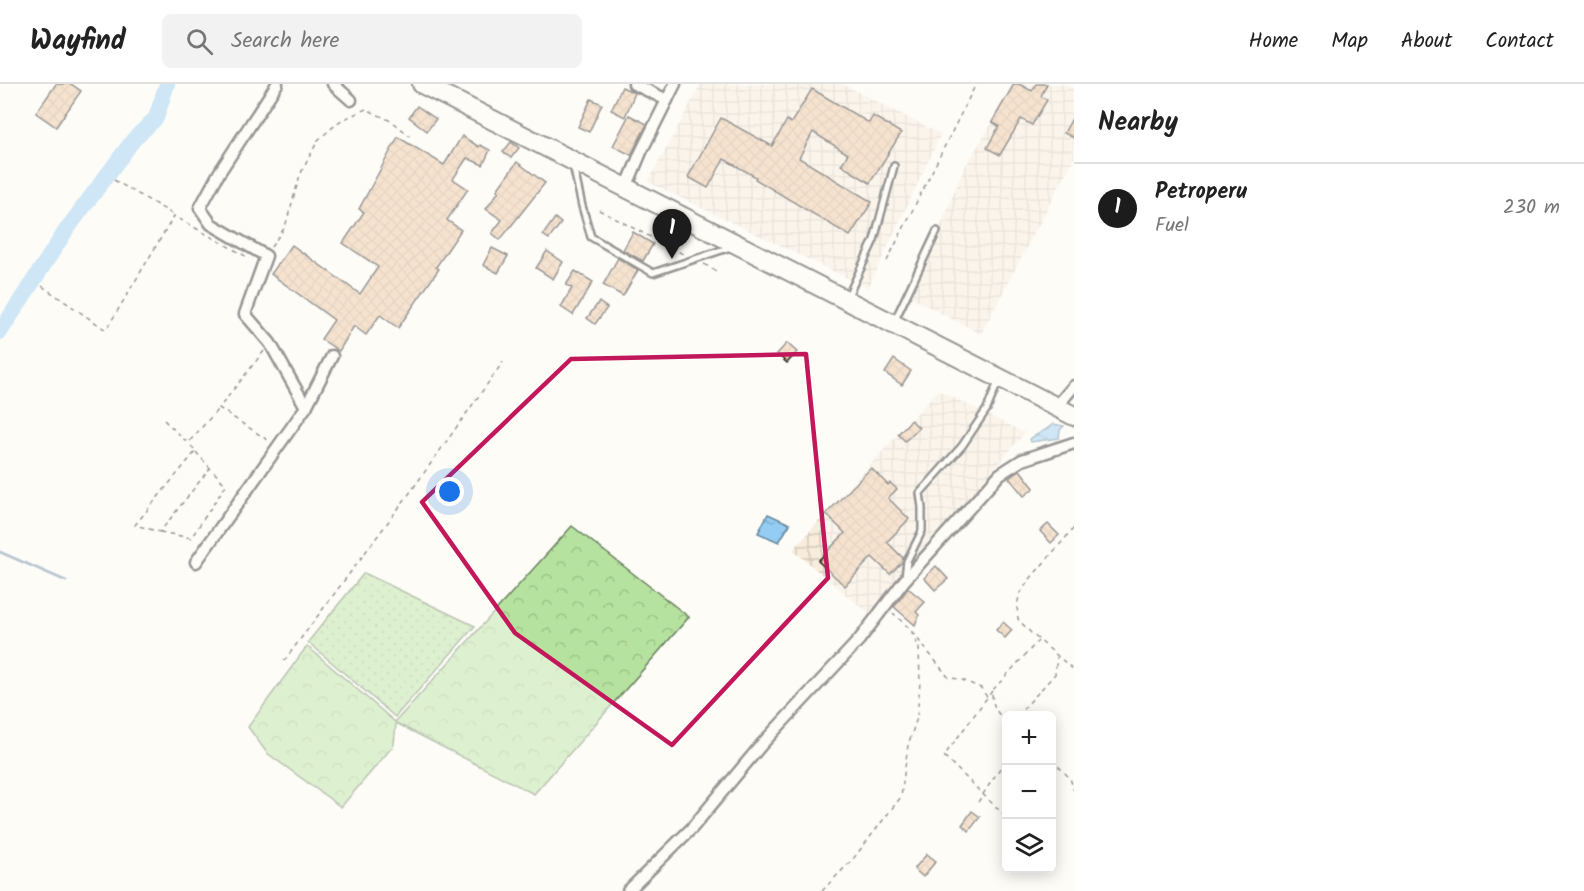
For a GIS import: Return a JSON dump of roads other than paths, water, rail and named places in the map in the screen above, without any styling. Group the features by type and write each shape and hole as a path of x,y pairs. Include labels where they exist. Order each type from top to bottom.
{"highway":[{"path":"422,84 1074,416"}],"street":[{"path":"277,84 219,173 200,208 211,224 264,261 245,314 270,343 306,407"},
{"path":"333,84 351,100"},
{"path":"634,84 667,100"},
{"path":"626,188 675,84"},
{"path":"196,562 306,407 332,356"},
{"path":"1056,407 1074,386"},
{"path":"628,891 692,828 762,744 859,640 904,581 1000,474 1022,460 1074,442"}],"lane":[{"path":"573,161 591,237 654,273 739,244"},
{"path":"846,299 874,240 894,166"},
{"path":"894,324 937,231"},
{"path":"904,581 907,561 922,531 920,493 962,446 987,409 1000,378"}],"water":[{"path":"1053,424 1064,426 1060,430 1059,438 1031,442 1030,439"},
{"path":"768,514 790,524 779,542 758,533"}],"waterway":[{"path":"0,332 67,229 134,139 156,118 167,84"},
{"path":"0,552 66,581"}],"place":[{"name":"Petroperu","path":"672,259"}]}
